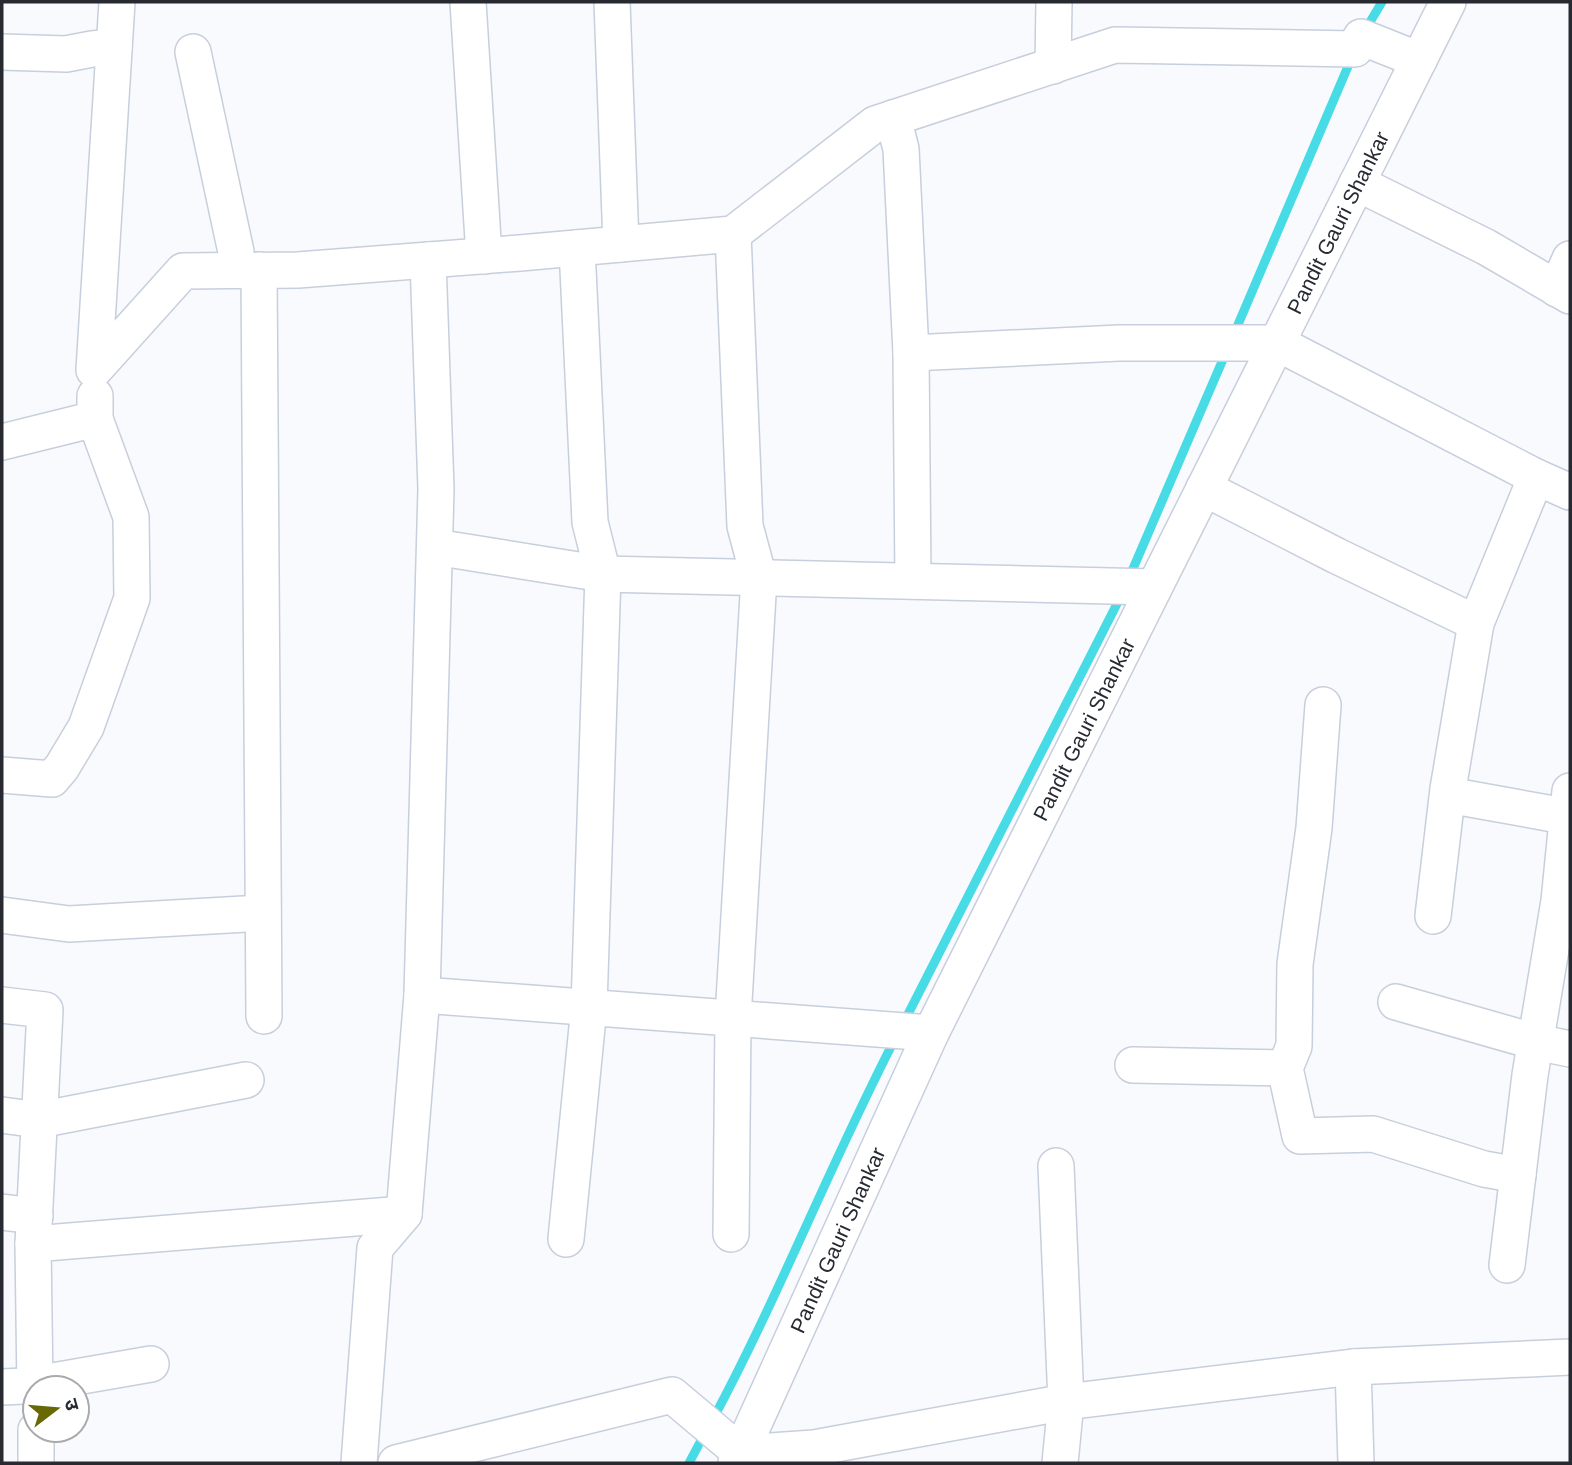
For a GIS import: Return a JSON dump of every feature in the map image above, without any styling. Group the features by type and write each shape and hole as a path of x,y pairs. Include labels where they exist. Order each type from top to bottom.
{"street":[{"path":"2,775 52,779 62,766 86,727 132,598 131,517 95,419 94,370 117,2"},
{"path":"468,2 484,256"},
{"path":"612,2 621,244"},
{"path":"1053,66 1054,2"},
{"name":"Pandit Gauri Shankar","path":"738,1458 931,1033 1448,2"},
{"path":"94,370 183,271 298,270 733,234 876,124 1115,45 1355,49 1361,37 1419,60"},
{"path":"2,52 66,54 114,47"},
{"path":"193,52 236,251 246,270 264,1016"},
{"path":"892,118 901,149 911,353 913,581"},
{"path":"1357,183 1486,247 1566,281"},
{"path":"731,1234 733,1018 759,578 746,526 733,234"},
{"path":"566,1240 589,1007 603,574 590,522 577,248"},
{"path":"359,1463 375,1248 404,1214 422,995 436,489 428,260"},
{"path":"911,353 1119,343 1277,343 1570,492"},
{"path":"2,442 95,419"},
{"path":"1433,916 1448,795 1476,623 1536,477"},
{"path":"1204,488 1476,623"},
{"path":"435,547 603,574 1154,587"},
{"path":"1323,705 1314,828 1295,964 1294,1046 1286,1068 1300,1136 1373,1134 1483,1169 1518,1175"},
{"path":"1448,795 1569,808 1565,903 1536,1042 1507,1265"},
{"path":"2,915 69,924 263,913"},
{"path":"422,995 931,1033"},
{"path":"1396,1002 1536,1042 1570,1049"},
{"path":"2,1005 44,1010 39,1120 23,1224 24,1374"},
{"path":"1133,1065 1286,1068"},
{"path":"2,1115 39,1120 246,1080"},
{"path":"1056,1166 1066,1402 1060,1463"},
{"path":"23,1224 404,1214"},
{"path":"396,1463 672,1395 738,1458 814,1448 1066,1402 1353,1367 1570,1357"},
{"path":"91,1374 151,1364"},
{"path":"1353,1367 1356,1463"},
{"path":"36,1444 36,1463"}],"waterway":[{"path":"1364,32 1382,2"},
{"path":"1234,334 1352,57"},
{"path":"1129,578 1227,350"},
{"path":"904,1022 1122,594"},
{"path":"713,1419 761,1324 896,1037"},
{"path":"689,1463 706,1431"}]}
